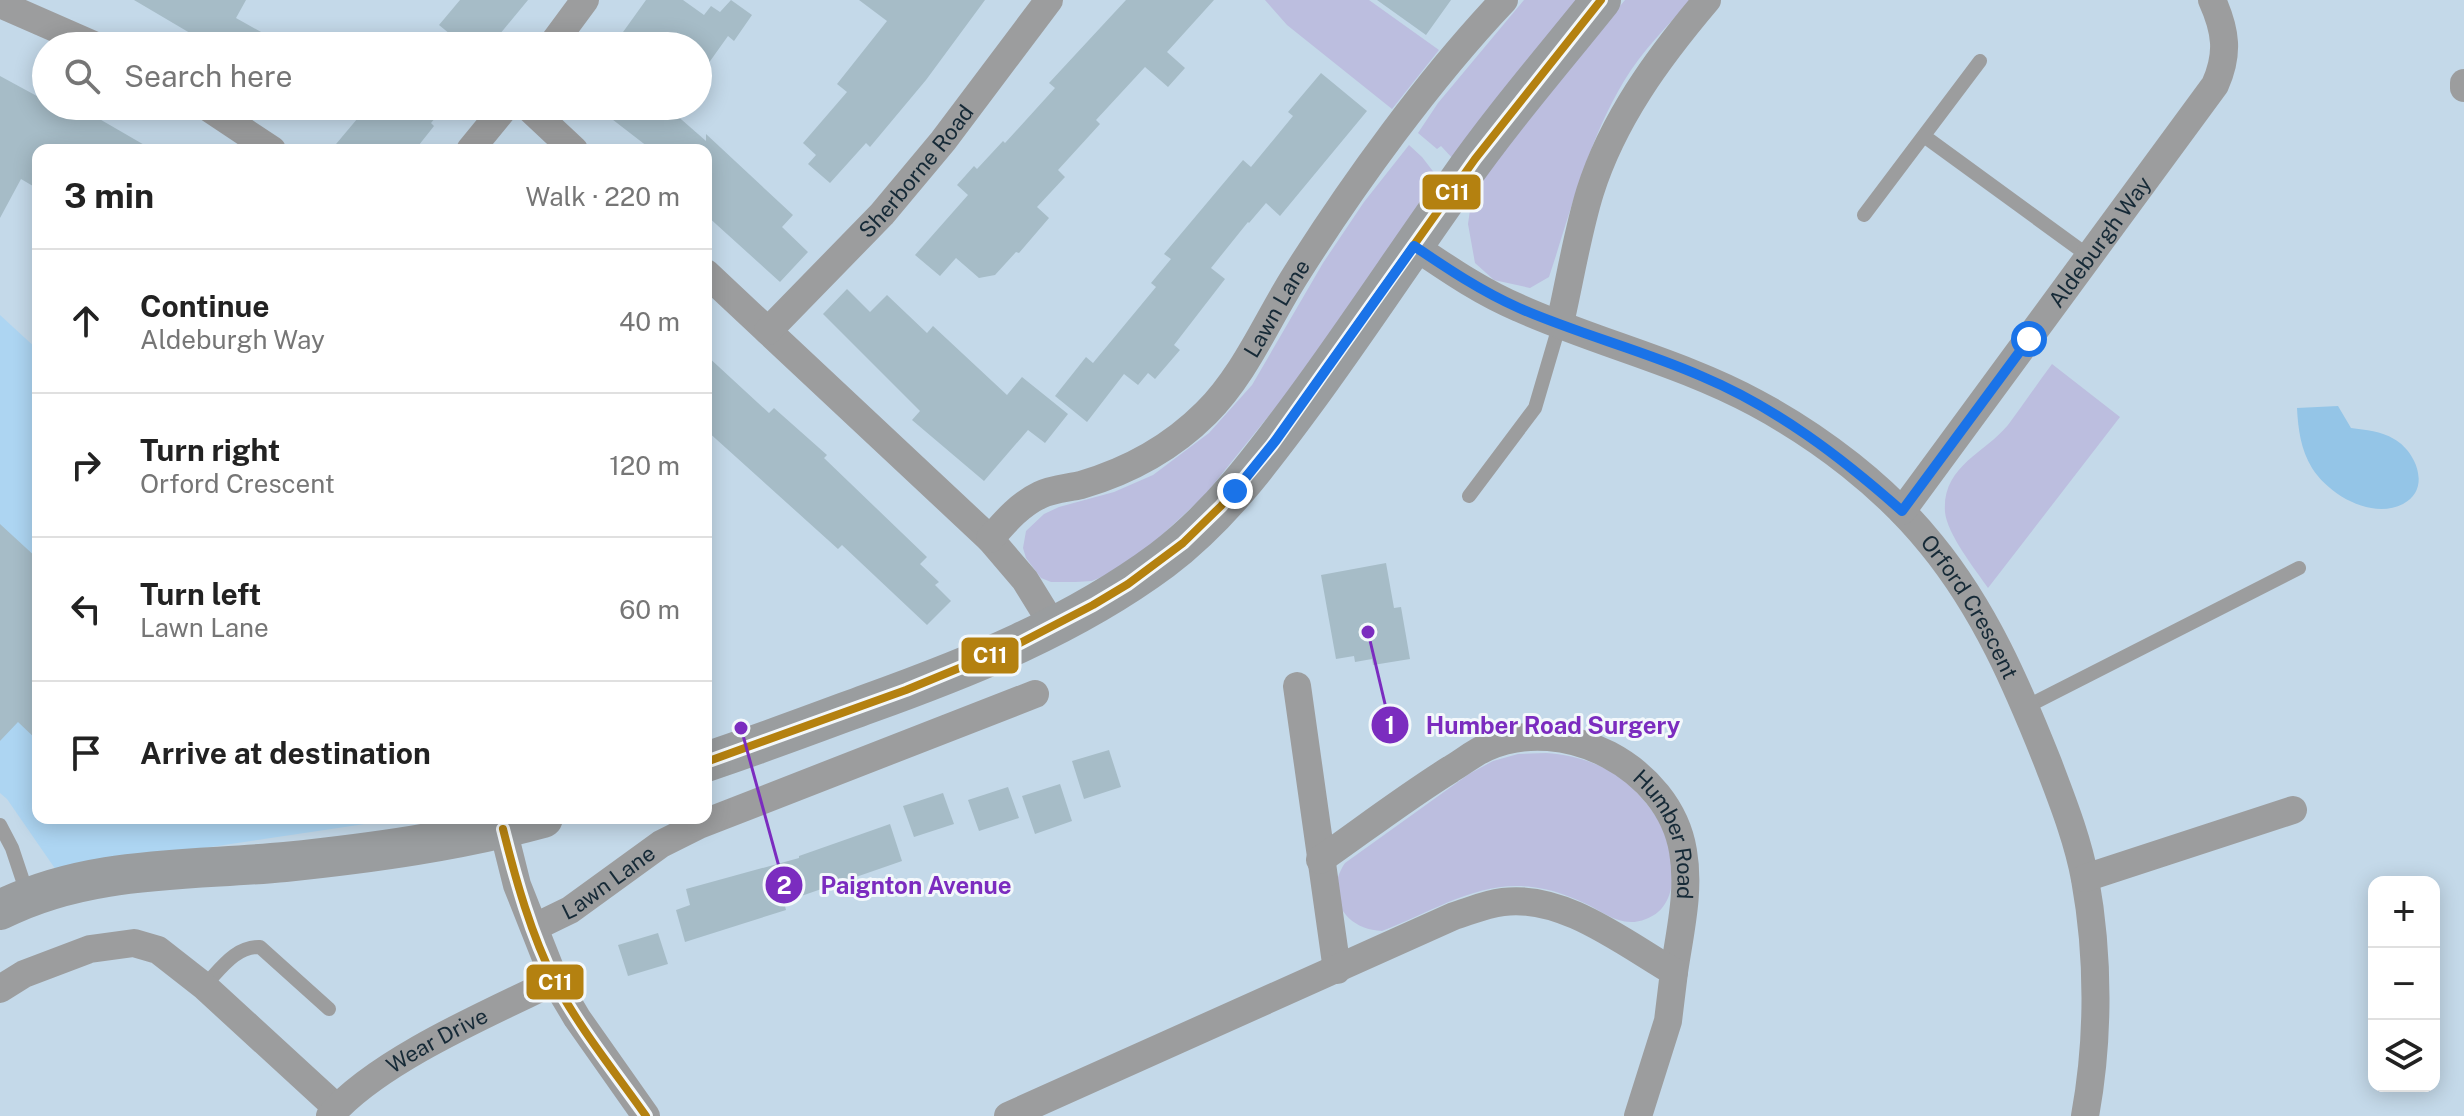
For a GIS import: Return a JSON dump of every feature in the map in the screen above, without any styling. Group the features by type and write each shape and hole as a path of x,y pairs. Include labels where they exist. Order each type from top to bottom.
{"street":[{"path":"561,32 585,0"},
{"name":"Sherborne Road","path":"768,331 882,214 962,116 1049,0"},
{"name":"Lawn Lane","path":"990,539 1020,507 1041,494 1114,474 1148,459 1204,415 1224,394 1245,363 1295,276 1357,185 1441,73 1504,0"},
{"path":"712,760 946,675 1054,627 1110,597 1164,558 1235,491 1276,440 1459,180 1601,0"},
{"path":"1560,323 1590,192 1613,132 1674,38 1707,0"},
{"name":"Aldeburgh Way","path":"1902,511 2215,85 2224,66 2225,39 2212,0"},
{"path":"0,4 64,32"},
{"path":"227,120 263,144"},
{"path":"475,144 495,120"},
{"path":"542,120 568,144"},
{"name":"Orford Crescent","path":"1414,246 1459,277 1519,308 1702,376 1759,404 1856,470 1902,511 1930,542 1979,610 2002,652 2060,794 2085,878 2095,994 2094,1050 2085,1116"},
{"path":"712,279 990,539 1025,580 1054,627"},
{"path":"1297,686 1337,970"},
{"name":"Lawn Lane","path":"712,820 1035,694"},
{"name":"Humber Road","path":"1320,860 1432,781 1488,747 1543,737 1569,739 1597,748 1629,767 1655,791 1674,821 1683,848 1687,887 1668,1021 1638,1116"},
{"path":"2085,878 2293,810"},
{"path":"14,903 80,881 149,870 283,862 389,850 521,824"},
{"name":"Lawn Lane","path":"535,927 570,910 661,844 702,824"},
{"path":"503,829 517,885 555,981 577,1018 646,1116"},
{"path":"1008,1116 1454,916 1501,902 1538,902 1580,918 1674,972"},
{"path":"0,989 24,974 69,956 114,944 134,943 158,950 204,986 333,1112"},
{"name":"Wear Drive","path":"333,1112 378,1076 423,1048 555,981"}],"lane":[{"path":"1864,215 1980,61"},
{"path":"1924,136 2090,257"},
{"path":"1469,496 1535,408 1560,323"},
{"path":"2026,707 2299,568"},
{"path":"0,825 12,848 14,903"},
{"path":"204,986 236,953 248,947 260,947 329,1009"}],"shaded area":[{"path":"1265,0 1369,0 1439,50 1392,109 1287,25"},
{"path":"1524,0 1580,0 1454,160 1441,146 1437,149 1418,133 1438,103"},
{"path":"1625,0 1691,0 1639,59 1611,104 1581,177 1549,277 1530,288 1494,280 1475,263 1468,224 1474,182"},
{"path":"1409,145 1439,179 1333,336 1204,496 1150,546 1106,575 1092,581 1076,582 1051,582 1041,578 1026,558 1023,548 1026,531 1044,514 1059,507 1114,492 1153,475 1209,433 1252,385 1323,263 1364,202"},
{"path":"0,315 32,344 32,824 365,824 56,870 0,793"},
{"path":"2052,364 2120,417 1988,588 1951,530 1945,512 1946,496 1957,472 2008,425"},
{"path":"2338,406 2351,428 2389,436 2409,452 2418,470 2419,480 2412,497 2403,504 2378,509 2352,502 2329,487 2312,468 2301,439 2297,408"},
{"path":"1546,753 1577,758 1607,769 1630,785 1653,812 1665,835 1672,862 1671,890 1658,912 1637,922 1621,921 1558,893 1512,886 1473,893 1382,931 1358,924 1341,909 1336,887 1345,863 1469,774 1493,761 1518,754"}],"building":[{"path":"134,0 246,0 236,18 261,32 188,32"},
{"path":"460,0 528,0 502,32 448,32 439,25"},
{"path":"646,0 683,0 704,15 711,6 720,12 731,0 752,15 734,41 728,36 712,58 712,32 623,32"},
{"path":"859,0 985,0 926,80 870,147 866,143 830,183 808,164 816,155 803,143 847,92 837,84 887,21"},
{"path":"1126,0 1214,0 1167,52 1185,68 1168,87 1145,67 1096,120 1100,124 1058,170 1065,177 1037,207 1049,218 1019,253 1016,252 995,275 979,278 956,258 940,276 915,255 968,195 957,185 974,166 977,169 1003,141 1005,143 1055,88 1049,83"},
{"path":"1377,0 1451,0 1426,35"},
{"path":"1321,73 1367,111 1280,216 1266,203 1211,268 1225,279 1174,345 1180,350 1155,379 1148,373 1138,385 1124,374 1087,422 1055,396 1086,357 1093,363 1156,287 1151,283 1171,259 1164,254 1243,160 1251,167 1293,116 1288,112"},
{"path":"0,76 32,93 32,120 101,120 143,144 32,144 32,185 21,179 0,218"},
{"path":"356,120 433,120 431,123 434,126 420,144 336,144"},
{"path":"613,120 682,120 706,141 706,134 793,215 782,227 808,252 780,282 712,220 712,144 644,144"},
{"path":"847,289 870,312 887,295 927,333 933,326 1007,395 1022,377 1068,414 1045,443 1028,430 984,481 912,420 920,411 823,314"},
{"path":"712,361 769,413 774,408 827,455 824,458 927,557 920,564 939,582 935,585 951,601 927,625 842,545 838,549 712,435"},
{"path":"0,524 32,553 32,735 18,722 0,741"},
{"path":"1386,563 1394,608 1401,607 1410,659 1373,665 1372,659 1355,662 1354,656 1336,659 1321,575"},
{"path":"1109,750 1121,787 1084,799 1072,761"},
{"path":"1060,784 1072,821 1035,834 1022,796"},
{"path":"1008,787 1019,818 979,831 968,800"},
{"path":"943,793 954,824 914,837 903,806"},
{"path":"890,824 902,861 784,902 786,910 685,942 676,910 690,905 686,889 799,858"},
{"path":"658,933 668,964 628,976 618,945"}],"transit line":[{"name":"C11","path":"712,760 906,690 1020,643 1128,584 1183,543 1221,506 1272,445 1475,159 1601,0"},
{"name":"C11","path":"503,829 525,907 555,982 646,1116"}],"place":[{"name":"Humber Road Surgery","path":"1368,632"},
{"name":"Paignton Avenue","path":"741,728"}],"route":[{"path":"1235,491 1276,440 1414,246 1459,277 1519,308 1702,376 1759,404 1856,470 1902,511 2029,339"}]}
